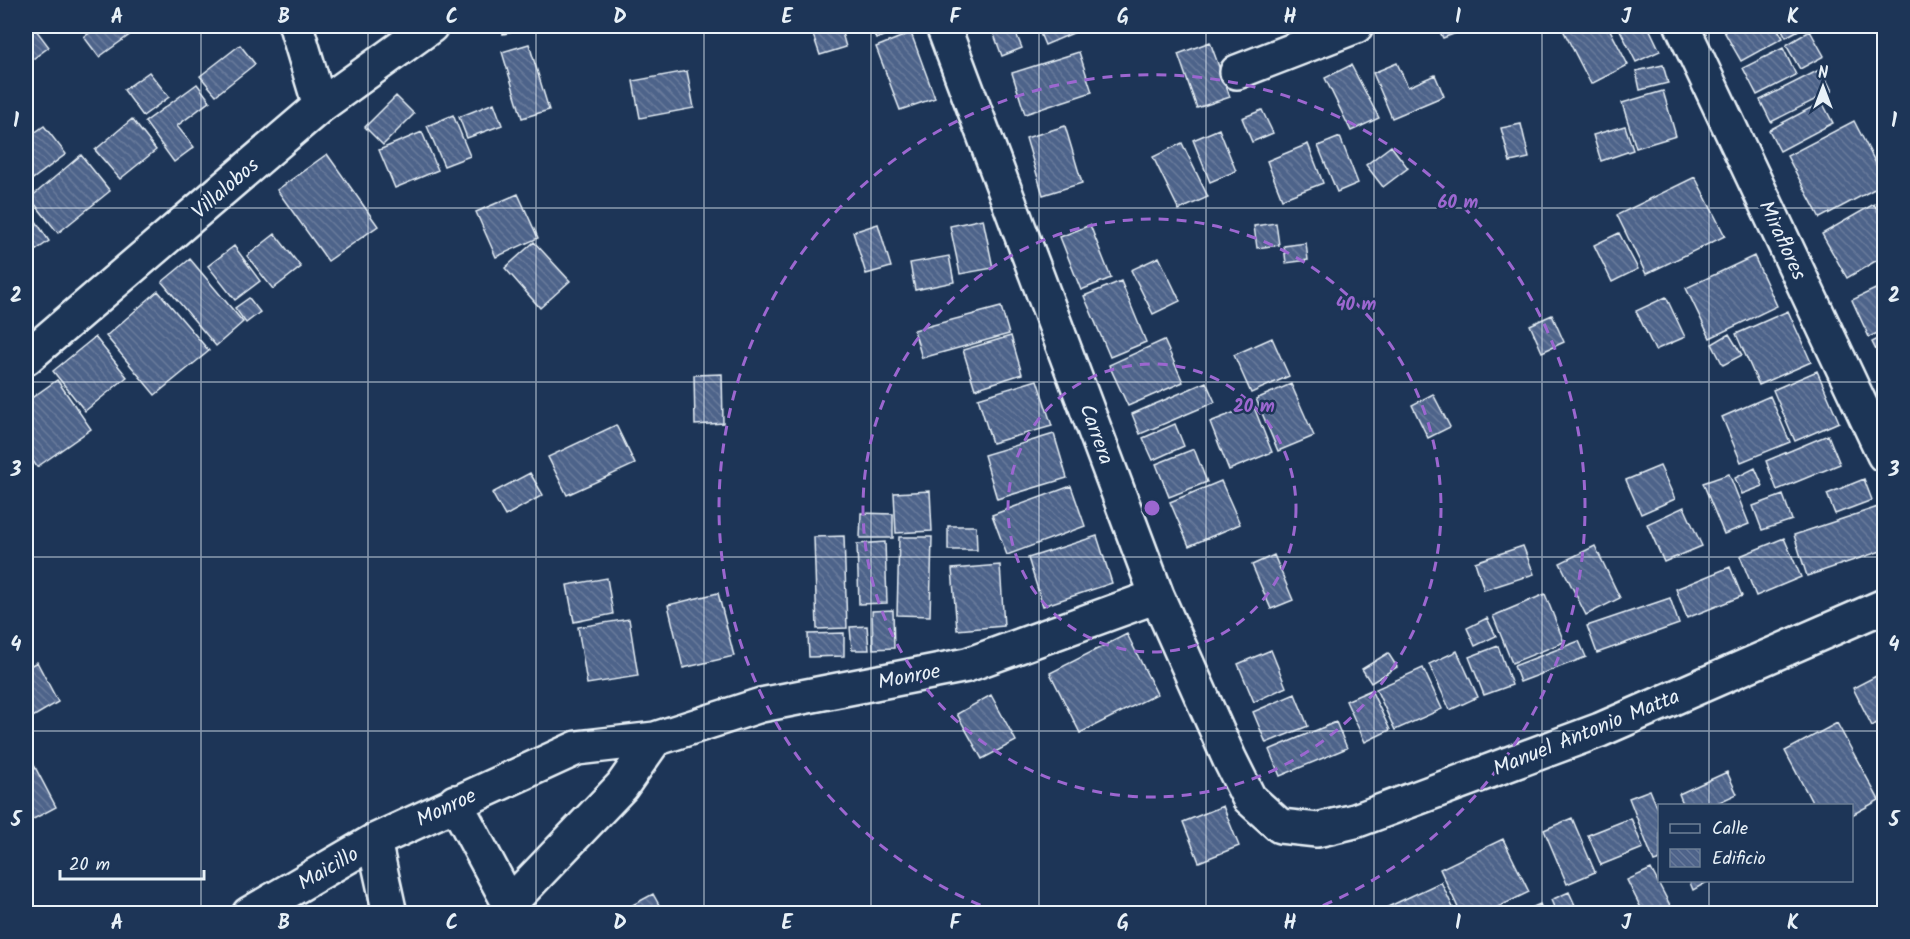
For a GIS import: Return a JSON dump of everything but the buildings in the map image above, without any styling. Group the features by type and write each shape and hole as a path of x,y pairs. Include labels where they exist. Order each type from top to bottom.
{"street":[{"path":"296,26 321,105"},
{"name":"Villalobos","path":"26,358 321,105 431,26"},
{"name":"Carrera","path":"943,26 1157,596 1229,758 1250,798 1280,826"},
{"path":"1237,72 1356,26"},
{"name":"Miraflores","path":"1682,26 1884,454"},
{"name":"Monroe","path":"374,841 577,748 655,739 761,705 968,665 1157,596"},
{"name":"Manuel Antonio Matta","path":"1280,826 1317,830 1355,821 1600,730 1884,606"},
{"path":"455,802 512,909 622,786 655,739"},
{"name":"Maicillo","path":"249,914 374,841 390,914"}]}
